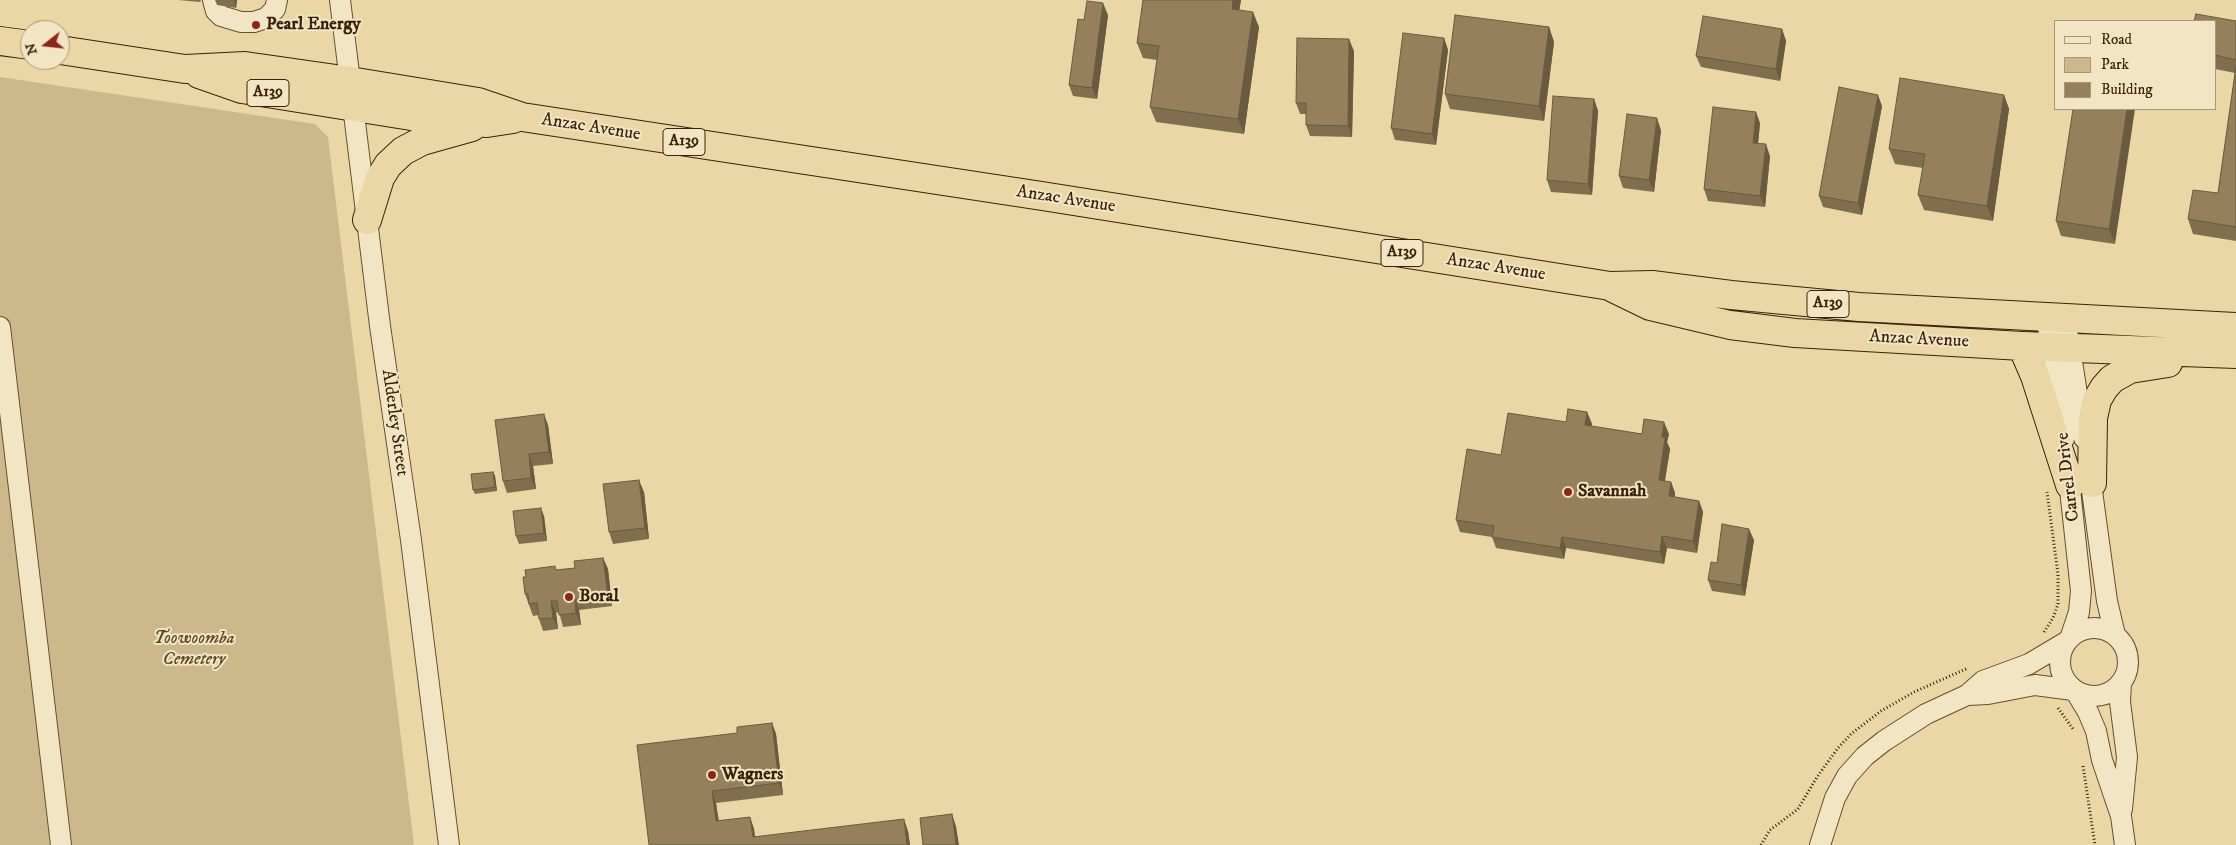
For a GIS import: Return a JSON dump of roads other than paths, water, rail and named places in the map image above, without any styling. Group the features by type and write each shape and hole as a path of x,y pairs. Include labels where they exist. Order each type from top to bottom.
{"highway":[{"path":"0,40 20,43"},
{"name":"Anzac Avenue","path":"70,51 185,68 242,89 352,93 478,102 522,117 1042,196 1610,286 1652,285 1859,307 2236,327"},
{"name":"Anzac Avenue","path":"352,93 411,116 487,123 522,117"},
{"path":"367,220 380,178 388,165 403,152 422,141 487,123"},
{"name":"Anzac Avenue","path":"1610,286 1650,306 1730,325 1795,333 2022,346 2229,353"},
{"path":"2022,346 2035,376 2069,485"},
{"path":"2069,485 2093,418 2097,400 2112,379 2130,369 2229,353"}],"street":[{"path":"213,0 216,11 221,16 241,22 254,22 266,18 275,9 277,0"},
{"name":"Alderley Street","path":"340,0 380,326 410,540 448,845"},
{"name":"Carrel Drive","path":"2056,317 2061,347 2069,485 2081,591 2080,612 2069,639"},
{"path":"0,327 60,845"},
{"name":"Carrel Drive","path":"2069,485 2107,601 2116,635"},
{"path":"1820,845 1835,798 1847,776 1866,756 1905,726 1967,695 1983,681 2029,664 2081,630 2093,628 2105,630 2116,635 2124,646 2128,658 2127,672 2121,683 2112,692 2100,696 2088,696 2075,691 2036,685 1988,694 1967,695"},
{"path":"2069,639 2060,654 2060,667 2064,680 2075,691 2093,722 2102,760 2122,816"},
{"path":"2121,683 2120,702 2127,757 2122,816 2125,845"}],"place":[{"name":"Pearl Energy","path":"256,25"},
{"name":"Savannah","path":"1568,492"},
{"name":"Boral","path":"569,597"},
{"name":"Wagners","path":"712,775"}],"park label":[{"name":"Toowoomba Cemetery","path":"194,649"}]}
